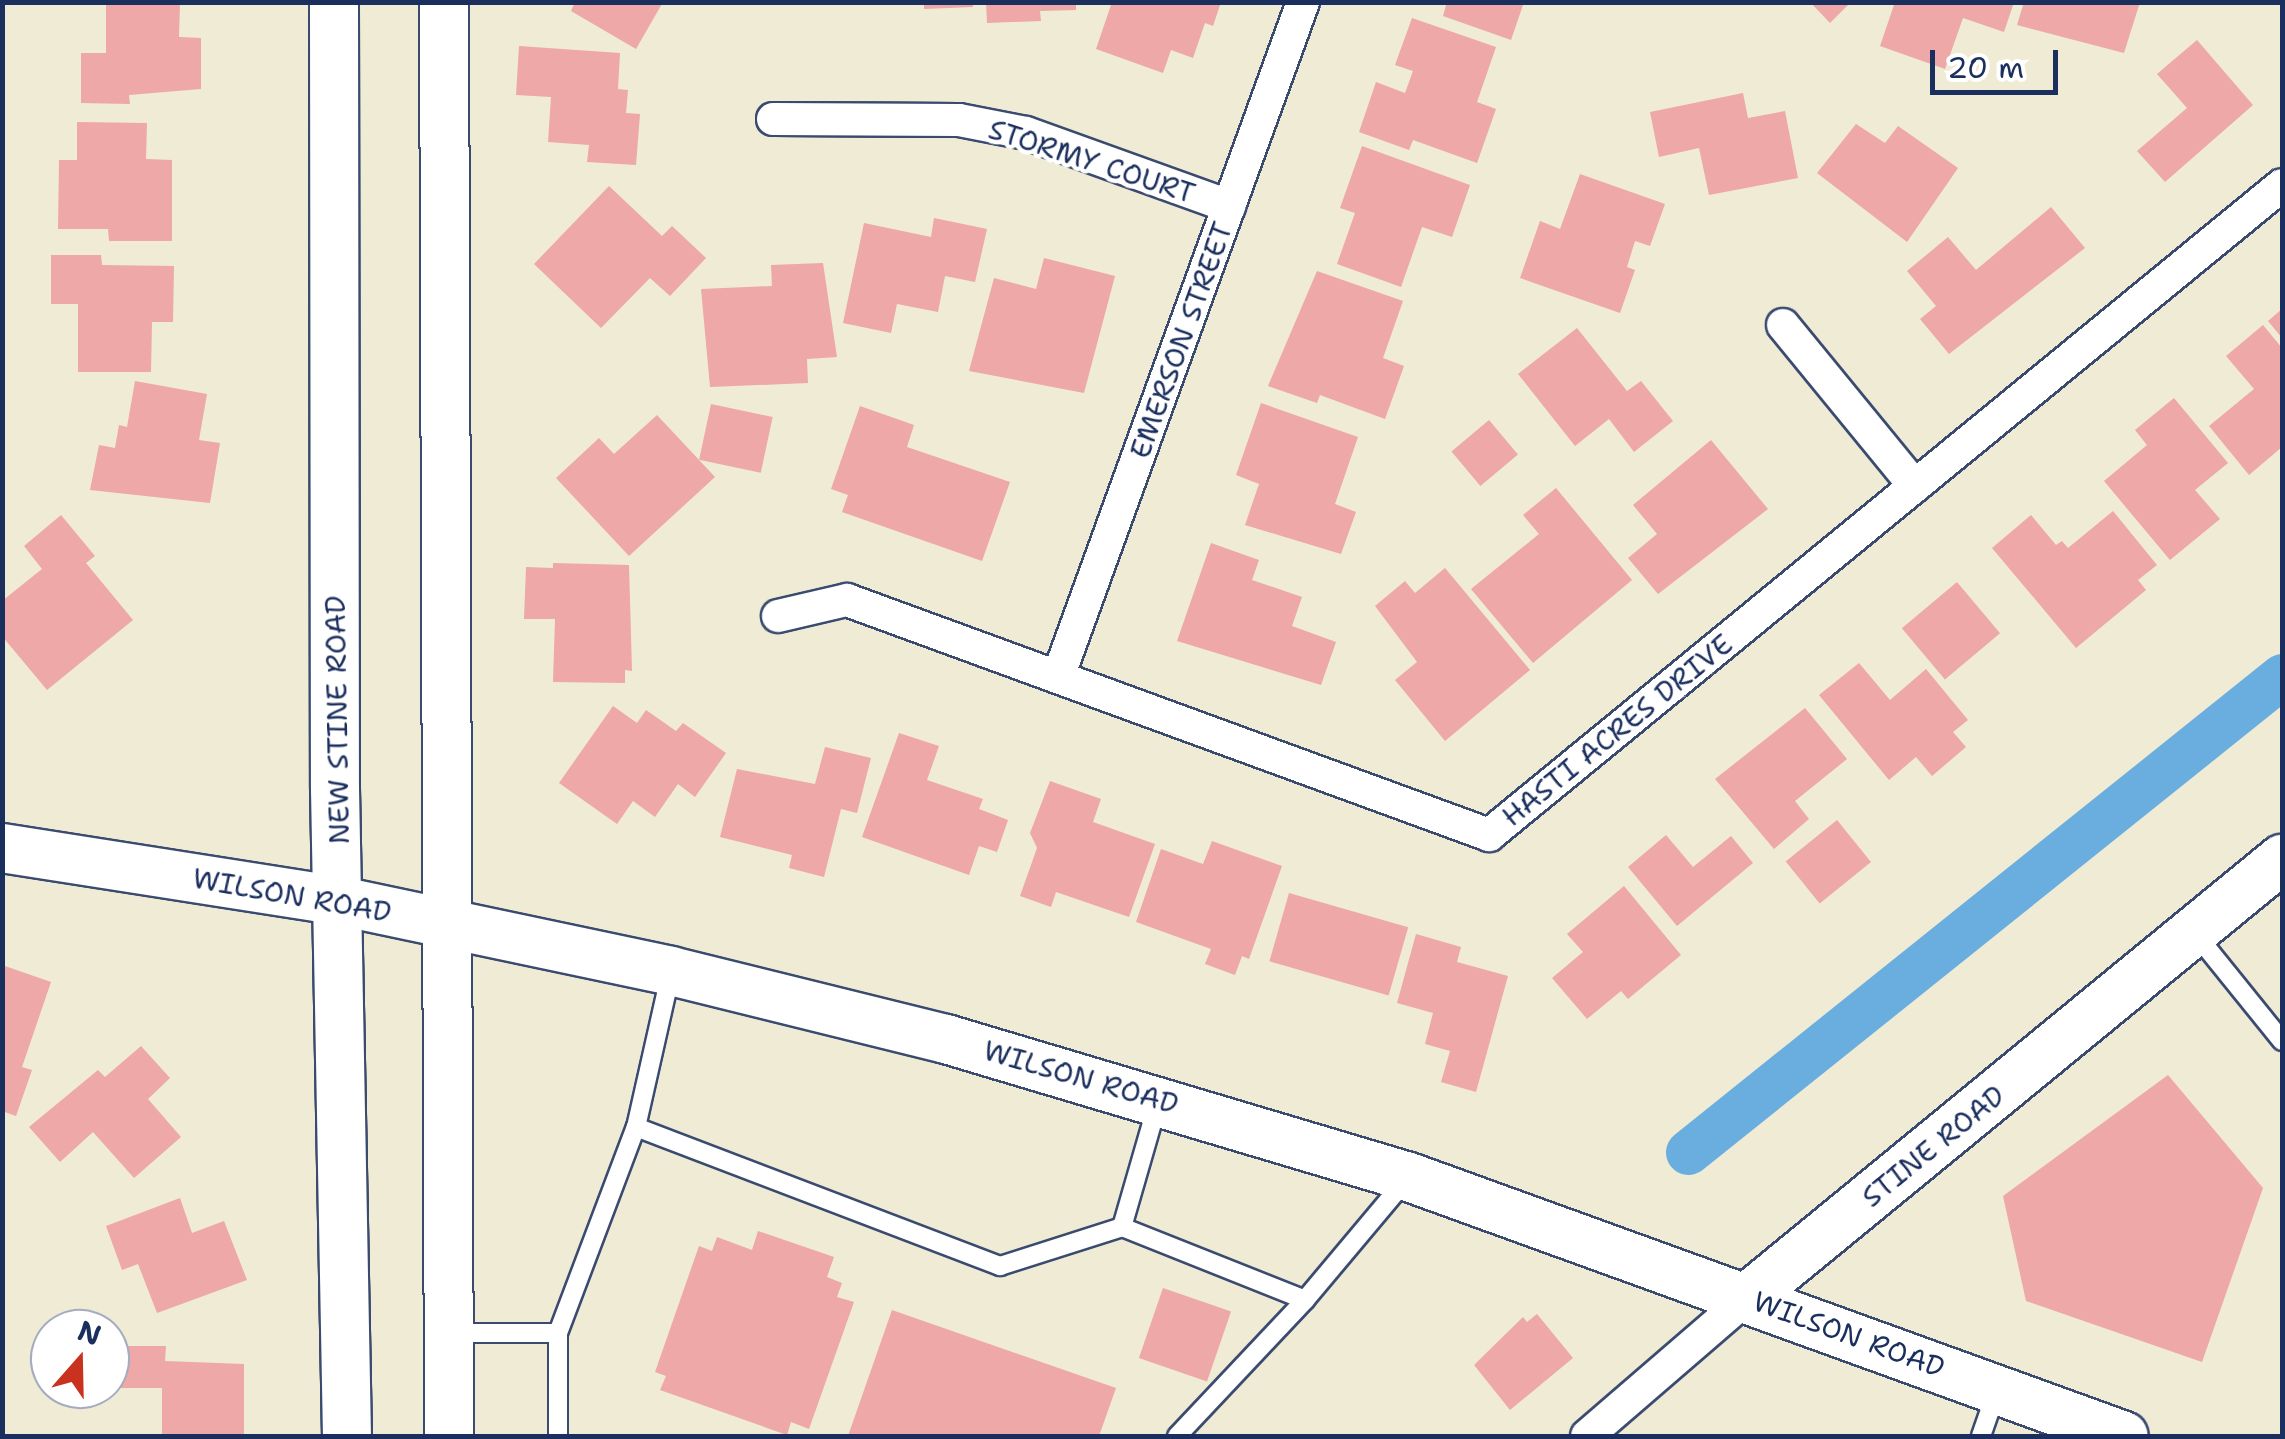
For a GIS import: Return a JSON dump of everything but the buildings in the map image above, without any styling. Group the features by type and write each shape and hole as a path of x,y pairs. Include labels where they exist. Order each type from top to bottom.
{"street":[{"name":"NEW STINE ROAD","path":"334,2 347,1436"},
{"path":"444,2 449,1436"},
{"name":"EMERSON STREET","path":"1058,677 1303,2"},
{"name":"STORMY COURT","path":"774,119 960,120 1026,133 1230,206"},
{"name":"HASTI ACRES DRIVE","path":"778,616 847,600 1489,835 2282,185"},
{"path":"1783,326 1914,486"},
{"name":"WILSON ROAD","path":"2,848 340,901 671,971 1159,1099 1409,1177 2124,1436"},
{"name":"STINE ROAD","path":"1586,1436 1748,1297 2282,859"}],"lane":[{"path":"2194,932 2282,1041"},
{"path":"558,1436 558,1333 636,1127 671,971"},
{"path":"1122,1227 1159,1099"},
{"path":"636,1127 1000,1266 1122,1227 1305,1300"},
{"path":"1177,1436 1305,1300 1409,1177"},
{"path":"448,1334 558,1333"},
{"path":"1981,1436 1997,1390"}],"waterway":[{"path":"1688,1152 2282,676"}]}
